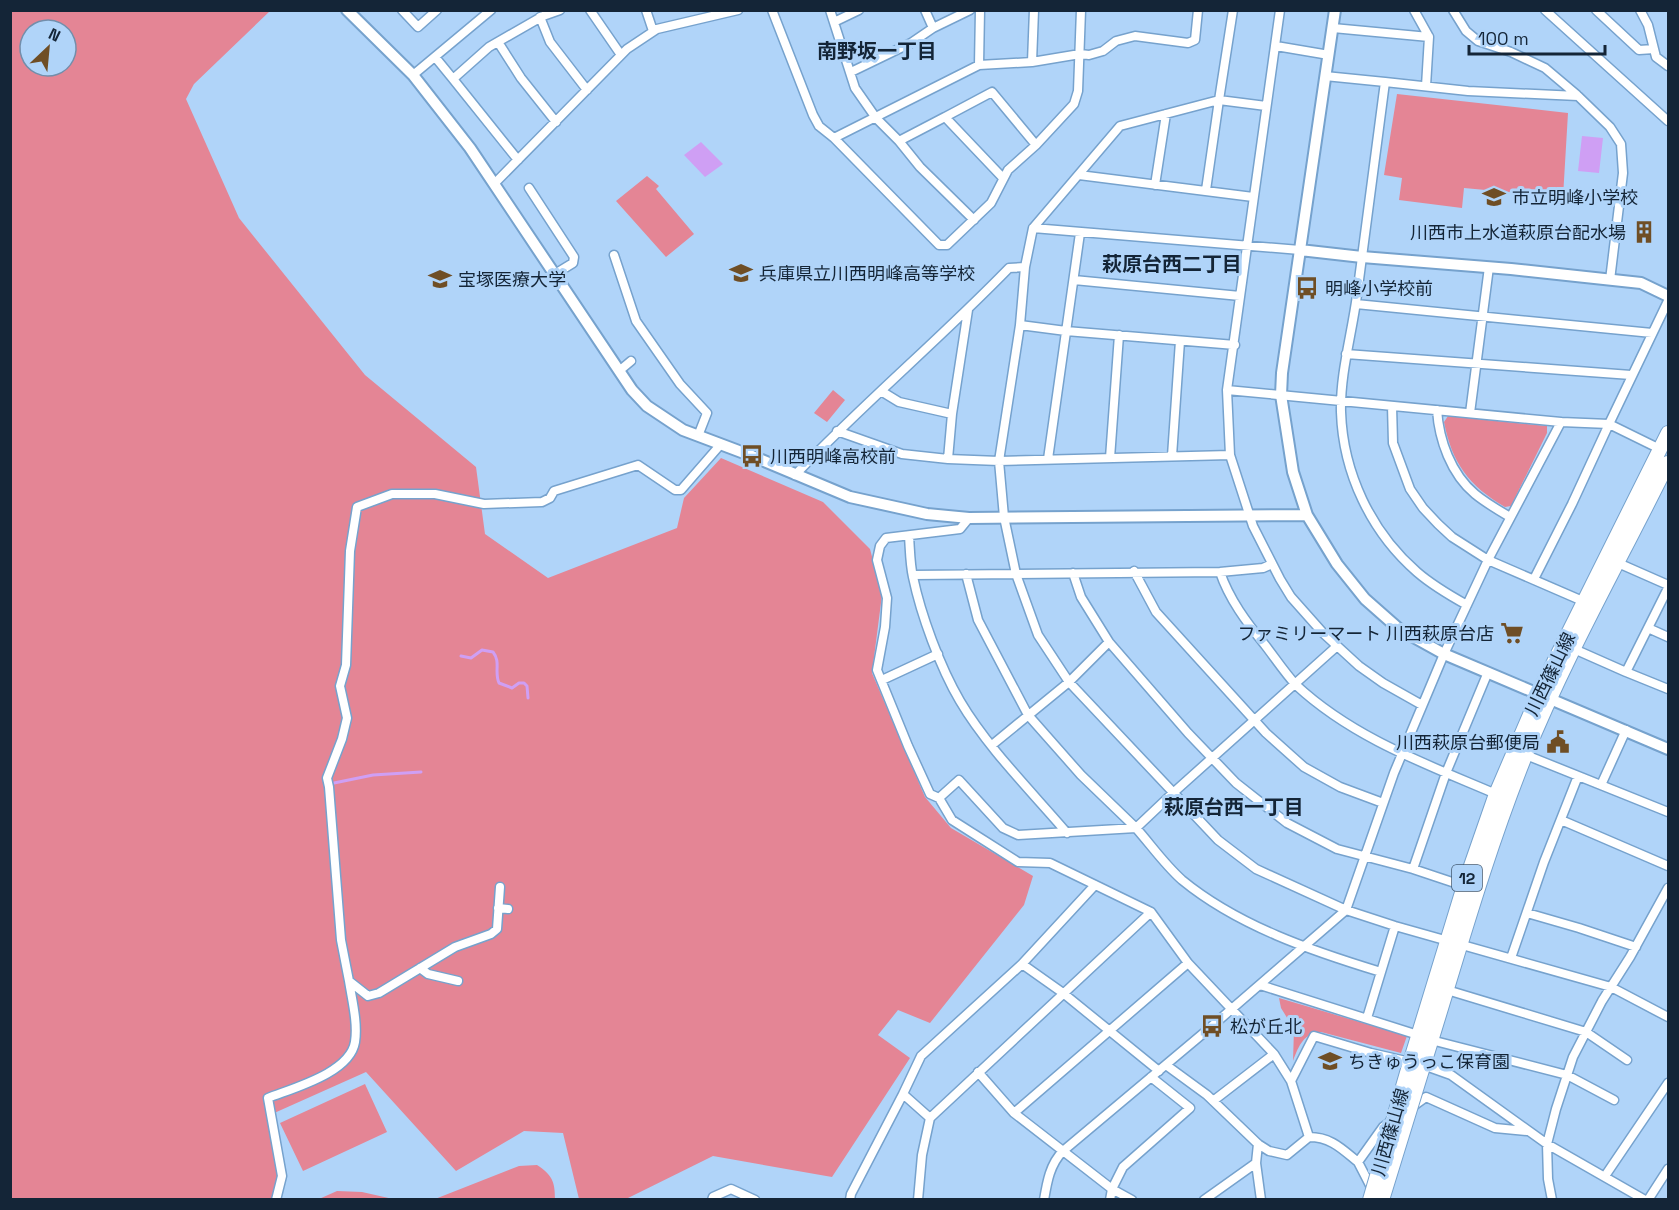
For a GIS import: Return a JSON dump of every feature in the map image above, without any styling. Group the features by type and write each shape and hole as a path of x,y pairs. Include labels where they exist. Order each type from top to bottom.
{"main road":[{"name":"川西篠山線","path":"1424,1037 1447,990 1464,886 1496,794 1544,697 1584,602 1668,433"},
{"name":"川西篠山線","path":"1380,1200 1424,1037 1454,942 1526,755 1544,697 1574,649 1668,463"},
{"name":"川西篠山線","path":"1370,1200 1416,1066"}],"street":[{"path":"347,10 413,75 470,148 632,390 647,406 683,430 850,497 927,514 969,518 1306,515"},
{"path":"402,10 418,27 437,10"},
{"path":"413,75 491,10"},
{"path":"453,79 489,47 540,17 560,10"},
{"path":"590,10 621,55"},
{"path":"646,10 653,31"},
{"path":"495,183 516,166 621,55 657,28 738,10"},
{"path":"772,10 819,126 834,138 939,246 947,245 991,203 1008,170 1036,145 1074,104 1078,91 1081,10"},
{"path":"830,10 855,88 876,118 920,167 974,219"},
{"path":"834,22 859,10"},
{"path":"925,10 933,28"},
{"path":"850,72 911,44 933,28 970,10"},
{"path":"979,65 980,10"},
{"path":"1032,62 1034,10"},
{"path":"834,138 979,65 1032,62 1103,51 1116,41 1135,36 1188,43 1195,40 1198,10"},
{"path":"1206,190 1233,10"},
{"path":"1280,10 1227,390 1230,455 1249,515 1272,564 1291,597 1336,647 1383,683 1422,705"},
{"path":"1335,10 1281,395 1293,472 1306,515 1337,564 1365,599 1399,629 1444,654 1668,749"},
{"path":"1414,10 1429,38 1426,86"},
{"path":"1454,10 1466,31 1478,41 1511,52 1545,68 1610,127 1621,144 1623,173 1611,280"},
{"path":"1545,10 1668,121"},
{"path":"1596,10 1639,50 1654,49"},
{"path":"1640,10 1648,25 1656,57 1668,66"},
{"path":"540,17 550,42 587,90"},
{"path":"1333,28 1429,38"},
{"path":"498,42 521,78 556,122"},
{"path":"1276,46 1329,55"},
{"path":"435,57 516,166"},
{"path":"1325,76 1468,91 1578,96"},
{"path":"1385,82 1341,401 1348,464 1368,513 1393,548 1417,572 1440,590 1467,605"},
{"path":"899,141 992,92 1036,145"},
{"path":"1266,106 1219,100 1120,126 1033,228 1025,267 1020,325 999,461 1004,518 1016,574 1038,635 1069,682 1218,840 1256,868 1346,910 1611,987 1668,1017"},
{"path":"1155,185 1166,114"},
{"path":"945,117 1003,178"},
{"path":"1079,175 1253,197"},
{"path":"529,188 574,257 573,263 555,274"},
{"path":"1033,228 1247,245 1641,283 1668,296"},
{"path":"1048,459 1080,233"},
{"path":"614,255 636,321 680,384 706,413 698,436"},
{"path":"795,475 837,431 968,310 1009,268 1025,267"},
{"path":"1470,413 1489,267"},
{"path":"1074,280 1240,297"},
{"path":"1534,579 1668,301"},
{"path":"1356,304 1652,333"},
{"path":"948,459 952,414 968,310"},
{"path":"1020,325 1235,345"},
{"path":"1110,458 1119,335"},
{"path":"1172,456 1180,341"},
{"path":"1346,354 1631,375"},
{"path":"618,371 631,361"},
{"path":"1227,390 1561,422 1609,424 1660,449"},
{"path":"881,391 899,402 952,414"},
{"path":"1392,406 1393,443 1410,489 1423,508 1452,537 1488,560 1584,602"},
{"path":"1437,410 1442,440 1449,459 1461,477 1473,493 1510,517"},
{"path":"1044,1200 1049,1175 1057,1157 1063,1151 1346,910 1383,803 1444,654 1488,560 1561,422"},
{"path":"837,431 902,454 948,459 999,461 1230,455"},
{"path":"276,1200 282,1176 268,1098 323,1076 345,1062 355,1043 349,981 341,940 327,778 342,739 346,718 340,686 346,664 350,551 357,507 393,494 435,494 484,504 542,502 550,498 554,491 638,465 675,490 681,490 721,444"},
{"path":"969,518 960,529 886,538 880,546 877,560 887,598 878,670 930,795 939,798 952,820 1018,862 1050,863 1151,912 1188,963 1274,1054 1291,1081 1310,1137"},
{"path":"909,536 913,575 921,607 938,654 960,701 992,745 1067,832"},
{"path":"1618,563 1668,586 1626,672"},
{"path":"913,575 1220,572 1272,564"},
{"path":"1134,572 1156,612 1266,733 1304,767 1340,787 1383,803"},
{"path":"1220,572 1226,590 1254,632 1295,684 1349,724 1402,755 1496,794"},
{"path":"1073,573 1081,597 1109,642 1236,783 1287,823 1337,849 1413,869 1464,886"},
{"path":"966,574 978,620 1028,714 1081,775 1136,828 1181,878 1222,909 1327,956 1381,972"},
{"path":"1648,628 1668,637"},
{"path":"992,745 1069,682 1109,642"},
{"path":"939,798 959,780 1003,828 1018,836 1136,828 1173,792 1336,647"},
{"path":"1574,649 1668,689"},
{"path":"882,680 938,654"},
{"path":"1413,869 1446,773 1488,672"},
{"path":"1601,786 1626,730"},
{"path":"1526,755 1668,812"},
{"path":"1511,958 1578,776"},
{"path":"1561,820 1668,866"},
{"path":"850,1200 921,1056 1022,964 1095,885"},
{"path":"349,981 368,996 380,993 455,947 491,934 496,929 503,909 500,887"},
{"path":"1552,1200 1548,1179 1547,1144 1573,1057 1668,888"},
{"path":"918,1200 922,1155 930,1118 1151,912"},
{"path":"1527,913 1636,947"},
{"path":"1367,1018 1395,926"},
{"path":"1014,1113 1188,963"},
{"path":"1022,964 1063,993 1190,1108 1123,1167 1112,1189 1110,1200"},
{"path":"420,969 428,974 458,981"},
{"path":"1260,985 1424,1037 1567,1075 1614,1100"},
{"path":"1447,990 1586,1032 1627,1060"},
{"path":"1291,1081 1314,1036 1450,1075 1547,1144 1647,1200 1668,1169"},
{"path":"1213,1101 1274,1054"},
{"path":"1166,1065 1213,1101 1258,1144 1269,1151 1287,1155 1310,1137 1323,1137 1338,1146 1358,1162 1380,1200"},
{"path":"978,1072 1014,1113 1112,1189 1132,1200"},
{"path":"1605,1176 1668,1083"},
{"path":"903,1094 930,1118"},
{"path":"1358,1162 1383,1127 1426,1097 1495,1128 1530,1131"},
{"path":"1258,1144 1256,1163 1261,1200"},
{"path":"1204,1200 1256,1163"},
{"path":"712,1200 713,1197 731,1189 755,1200"}],"shaded area":[{"path":"10,11 270,11 194,84 186,99 239,218 365,375 476,467 485,534 548,578 677,528 684,498 721,458 823,502 870,549 882,595 872,673 925,797 951,828 1033,876 1024,905 930,1023 898,1010 878,1035 910,1058 832,1177 713,1156 626,1199 579,1199 563,1133 524,1131 456,1171 366,1072 272,1114 287,1175 277,1199 11,1199"},
{"path":"1397,94 1568,113 1563,197 1464,188 1462,208 1399,200 1402,178 1384,175"},
{"path":"1582,136 1603,138 1599,173 1578,171"},
{"path":"701,142 723,164 705,177 684,155"},
{"path":"647,176 659,186 656,189 694,234 666,257 616,201"},
{"path":"833,390 845,400 827,422 814,413"},
{"path":"1448,416 1547,426 1547,433 1511,506 1505,507 1492,499 1481,491 1464,472 1447,437 1444,422"},
{"path":"1279,998 1407,1036 1401,1053 1321,1032 1306,1037 1293,1061 1294,1029 1281,1008"},
{"path":"365,1084 387,1132 303,1171 280,1123"},
{"path":"537,1165 552,1179 555,1199 435,1199 519,1166"},
{"path":"337,1191 362,1192 393,1199 319,1199"}],"waterway":[{"path":"461,656 471,658 482,650 493,652 497,660 499,683 512,688 519,683 524,683 527,686 528,698"},
{"path":"334,783 373,775 421,772"}],"place":[{"name":"市立明峰小学校","path":"1494,197"},
{"name":"川西市上水道萩原台配水場","path":"1644,232"},
{"name":"兵庫県立川西明峰高等学校","path":"741,273"},
{"name":"宝塚医療大学","path":"440,279"},
{"name":"明峰小学校前","path":"1307,288"},
{"name":"川西明峰高校前","path":"752,456"},
{"name":"ファミリーマート 川西萩原台店","path":"1512,633"},
{"name":"川西萩原台郵便局","path":"1558,742"},
{"name":"松が丘北","path":"1212,1026"},
{"name":"ちきゅうっこ保育園","path":"1330,1061"}],"district":[{"name":"南野坂一丁目","path":"877,51"},
{"name":"萩原台西二丁目","path":"1172,264"},
{"name":"萩原台西一丁目","path":"1234,807"}]}
